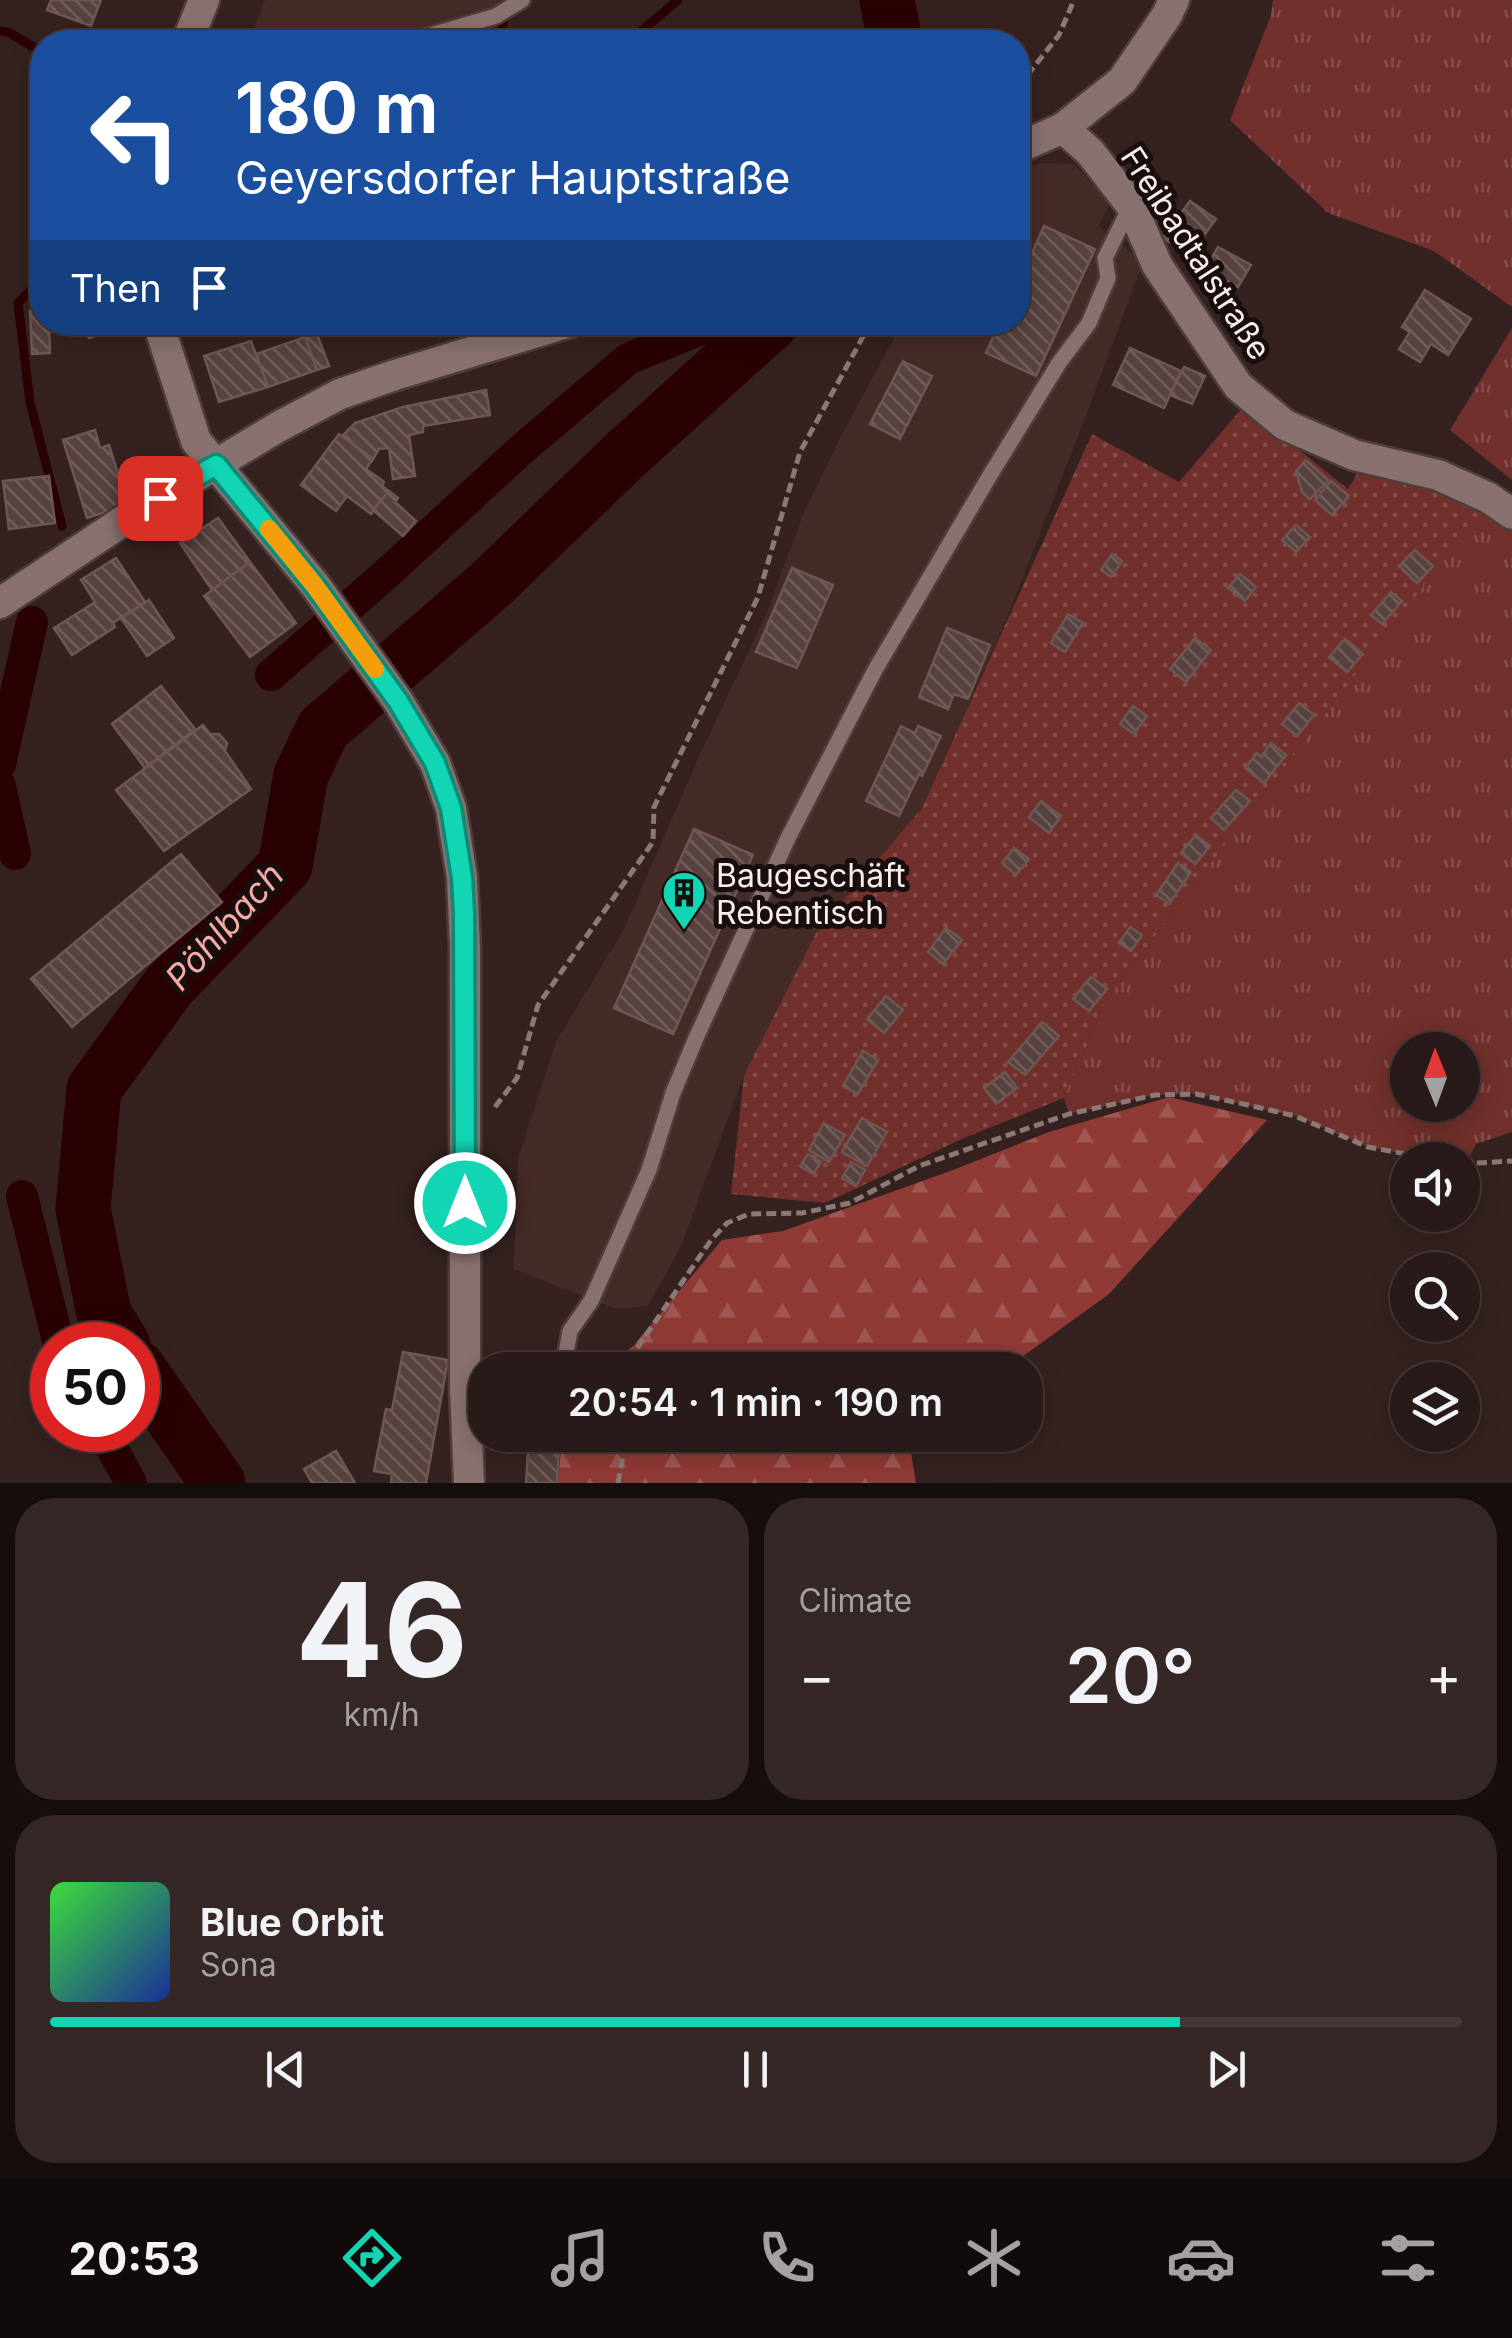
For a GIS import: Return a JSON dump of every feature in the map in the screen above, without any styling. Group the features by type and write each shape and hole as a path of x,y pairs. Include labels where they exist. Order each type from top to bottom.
{"main road":[{"path":"192,30 204,0"},
{"path":"1030,143 1062,128 1122,81 1174,0"},
{"name":"Freibadtalstraße","path":"1062,128 1139,194 1157,265 1238,386 1285,425 1354,455 1438,475 1490,498 1512,514"},
{"path":"162,335 196,441 315,586 398,701 435,763 451,808 462,878 474,1352"},
{"path":"0,603 132,515 340,394 527,335"},
{"path":"470,1483 472,1452"}],"lane":[{"path":"448,30 496,16 522,0"},
{"path":"566,1352 570,1331 592,1300 649,1170 673,1093 696,1038 788,838 875,670 989,477 1089,323 1108,278 1105,258 1139,194"}],"path":[{"path":"1030,71 1059,35 1074,0"},
{"path":"493,1110 517,1078 538,1005 654,842 654,808 758,597 800,452 864,335"},
{"path":"635,1352 711,1240 727,1223 749,1214 802,1213 850,1203 919,1166 1069,1114 1155,1095 1196,1094 1295,1116 1368,1147 1390,1151"},
{"path":"1480,1163 1512,1161"},
{"path":"618,1483 624,1452"}],"shaded area":[{"path":"265,0 512,0 497,13 430,30 254,29"},
{"path":"1040,163 1074,164 1110,204 1098,226 1143,262 1005,623 922,808 816,933 744,1075 681,1246 648,1306 616,1309 514,1269 518,1159 556,1042 623,931 765,617 804,512 896,335 1030,335 1030,167"}],"green space":[{"path":"1273,0 1512,0 1512,307 1434,251 1328,213 1230,120 1271,15"},
{"path":"1512,328 1512,480 1450,430"},
{"path":"1244,406 1348,489 1360,469 1430,481 1480,512 1106,1000 1064,1098 964,1138 825,1203 731,1194 744,1075 816,933 922,808 1092,434 1179,482"},
{"path":"1490,498 1512,514 1512,1132 1480,1143 1390,1142 1390,1151 1368,1147 1295,1116 1196,1094 1155,1095 1069,1114 1064,1098 1106,1000"},
{"path":"1169,1097 1267,1120 1109,1294 1029,1352 626,1352 722,1240 783,1231 1049,1132"},
{"path":"561,1452 911,1452 916,1483 558,1483"}],"building":[{"path":"51,0 101,0 91,26 47,10"},
{"path":"1190,201 1216,219 1200,241 1187,232 1176,247 1163,238"},
{"path":"1044,226 1095,249 1036,376 986,353 994,335 1030,335 1030,258"},
{"path":"1218,247 1251,265 1238,287 1205,269"},
{"path":"1425,290 1471,319 1448,355 1431,344 1420,362 1399,349 1410,332 1402,327"},
{"path":"31,335 49,335 50,353 32,354"},
{"path":"317,335 329,366 317,370 305,337"},
{"path":"305,337 317,370 268,387 256,354"},
{"path":"251,341 268,387 219,402 204,356"},
{"path":"1130,348 1181,371 1164,408 1113,385"},
{"path":"903,361 932,376 900,439 870,424"},
{"path":"1184,367 1205,376 1192,404 1170,395"},
{"path":"486,390 490,415 423,426 423,432 409,435 415,476 393,479 389,448 379,449 373,459 342,436 355,423 403,407"},
{"path":"95,430 100,448 109,445 128,505 87,518 63,440"},
{"path":"339,434 373,459 366,469 384,482 382,486 389,491 371,514 347,496 336,511 301,485"},
{"path":"1306,460 1328,480 1310,499 1302,492 1296,471"},
{"path":"49,476 55,523 9,529 3,481"},
{"path":"1331,481 1349,496 1332,515 1315,500"},
{"path":"389,491 416,521 403,536 373,510"},
{"path":"218,518 250,562 212,590 180,543"},
{"path":"1296,525 1310,537 1296,552 1282,540"},
{"path":"1415,550 1433,566 1417,583 1399,566"},
{"path":"1112,554 1122,561 1111,577 1101,570"},
{"path":"116,558 145,602 72,655 54,628 95,602 81,580"},
{"path":"250,562 296,623 250,657 204,596"},
{"path":"792,568 833,585 797,668 756,652"},
{"path":"1240,574 1256,587 1245,601 1228,588"},
{"path":"1391,592 1402,601 1382,624 1371,615"},
{"path":"149,600 174,638 147,656 121,618"},
{"path":"1068,614 1083,623 1065,652 1051,643"},
{"path":"947,628 990,645 968,699 954,694 948,709 919,697"},
{"path":"1195,638 1211,650 1186,682 1170,669"},
{"path":"1345,639 1363,654 1347,672 1329,657"},
{"path":"161,686 195,729 145,768 112,724"},
{"path":"1299,703 1314,715 1297,736 1282,724"},
{"path":"1133,706 1147,716 1134,734 1120,724"},
{"path":"203,725 227,743 225,751 251,789 164,851 116,790"},
{"path":"901,726 915,733 918,726 941,736 899,816 866,801"},
{"path":"1271,743 1286,755 1264,783 1245,768 1257,753 1261,757"},
{"path":"1236,790 1250,801 1224,830 1211,818"},
{"path":"1041,801 1061,816 1049,833 1029,817"},
{"name":"Baugeschäft Rebentisch","path":"694,829 753,855 673,1034 614,1008"},
{"path":"1196,835 1210,846 1195,864 1181,853"},
{"path":"1014,848 1029,859 1016,875 1002,863"},
{"path":"181,854 222,902 72,1027 31,979"},
{"path":"1178,863 1191,872 1169,904 1156,895"},
{"path":"1130,927 1142,935 1131,951 1119,943"},
{"path":"946,928 962,940 943,964 928,952"},
{"path":"1091,977 1107,989 1089,1011 1073,999"},
{"path":"886,996 903,1010 884,1033 867,1019"},
{"path":"1042,1022 1059,1036 1025,1075 1008,1062"},
{"path":"863,1051 878,1060 858,1094 843,1086"},
{"path":"1005,1072 1017,1088 996,1104 984,1088"},
{"path":"862,1118 887,1132 867,1166 842,1152"},
{"path":"824,1123 845,1135 829,1162 809,1150"},
{"path":"808,1154 821,1162 813,1174 800,1166"},
{"path":"851,1162 865,1170 856,1186 842,1178"},
{"path":"403,1352 448,1360 426,1483 391,1483 392,1474 374,1471 386,1409 392,1410"},
{"path":"336,1451 355,1483 312,1483 304,1469"},
{"path":"528,1452 559,1452 557,1483 526,1483"}],"waterway":[{"path":"642,30 678,0"},
{"name":"Pöhlbach","path":"887,0 893,30"},
{"path":"502,30 504,19"},
{"path":"0,31 30,45"},
{"path":"30,291 18,303 30,402 62,526"},
{"path":"271,675 628,359 686,335"},
{"name":"Pöhlbach","path":"109,1322 83,1209 94,1089 169,986 285,866 301,775 323,729 490,585 758,335"},
{"path":"0,764 32,622"},
{"path":"0,786 15,854"},
{"path":"22,1196 53,1322"},
{"name":"Pöhlbach","path":"160,1400 218,1483"},
{"path":"114,1452 131,1483"}],"slow traffic":[{"path":"269,529 375,669"}],"place":[{"name":"Baugeschäft Rebentisch","path":"684,931"}],"route":[{"path":"160,498 216,465 315,586 398,701 435,763 451,808 462,878 465,1203"}]}
